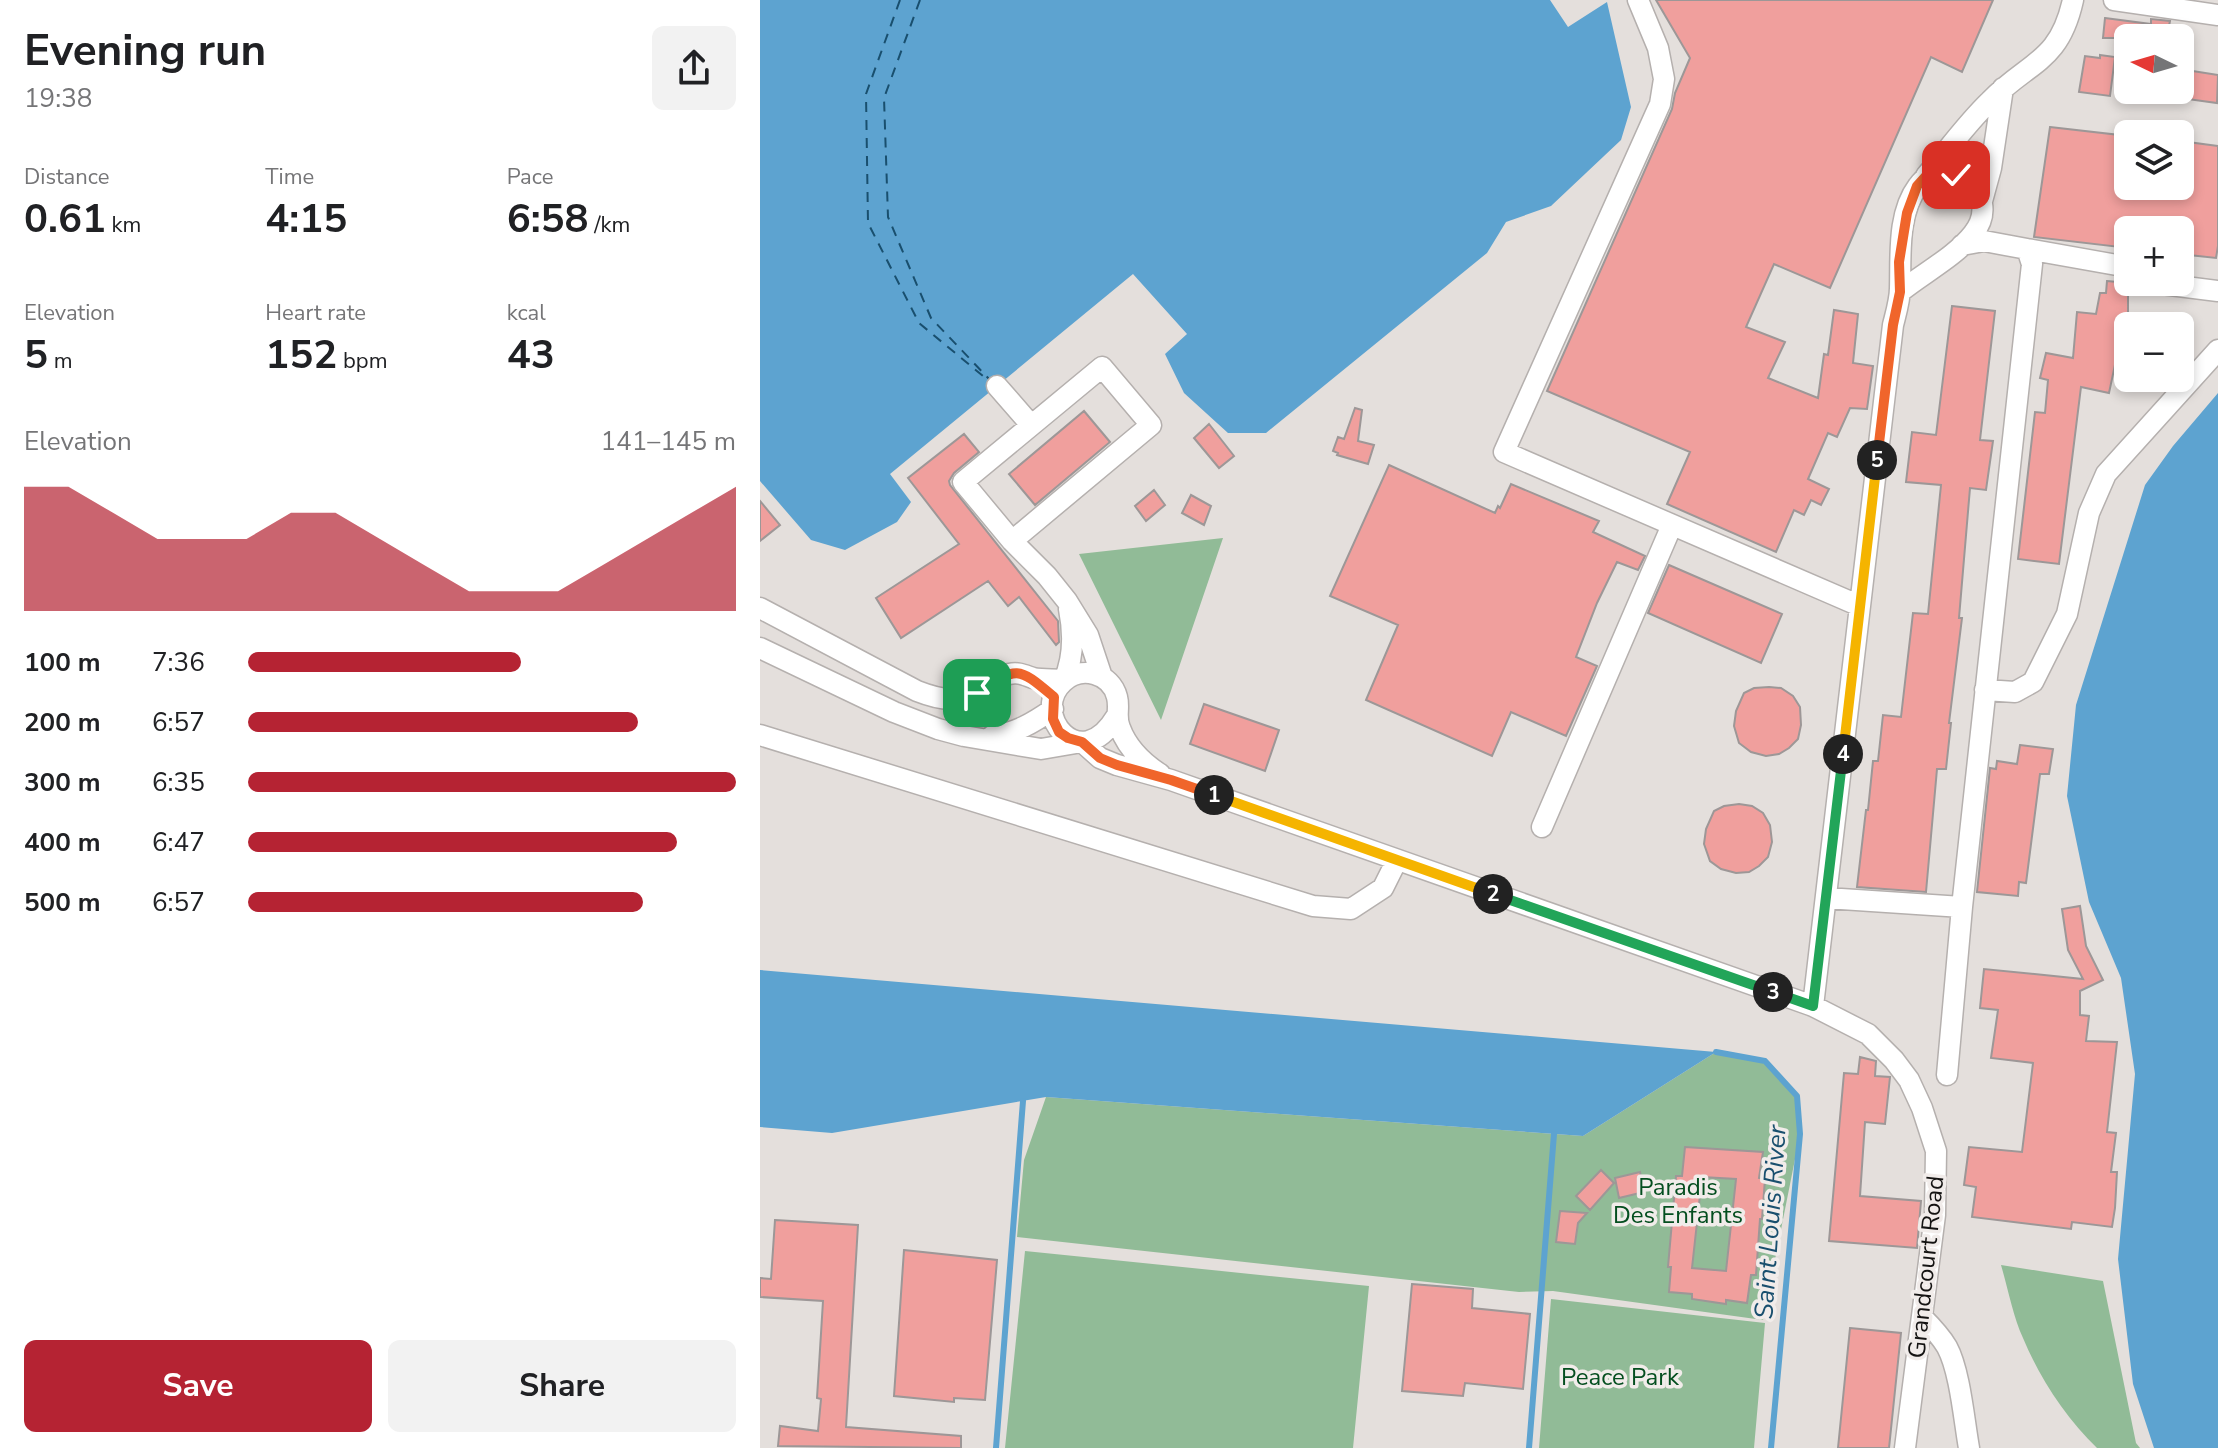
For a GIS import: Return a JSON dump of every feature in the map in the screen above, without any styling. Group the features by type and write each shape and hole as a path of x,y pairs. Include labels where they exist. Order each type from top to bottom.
{"street":[{"path":"1638,0 1658,48 1664,79 1660,104 1504,452 1860,606"},
{"path":"1813,1006 1907,213 1917,186 1972,120 2003,88 2052,50 2062,36 2073,0"},
{"path":"2114,0 2218,15"},
{"path":"1982,201 1991,168 2003,88"},
{"path":"1900,292 1973,235 1983,213 1977,189 1965,178 1948,173 1926,176"},
{"path":"1962,245 1984,241 2114,265"},
{"path":"1947,1075 1985,690 2031,284 2032,264 2027,249"},
{"path":"2194,288 2218,291"},
{"path":"1985,690 2015,692 2033,682 2067,614 2089,513 2106,474 2218,350"},
{"path":"1012,541 1151,425 1102,367 963,482 1012,541 1067,601 1088,635 1102,677"},
{"path":"997,386 1031,425"},
{"path":"1542,827 1672,525"},
{"path":"1067,601 1073,652 1057,695 1053,719 1059,732 1082,742 1108,762 1171,780"},
{"path":"760,608 917,691 936,698 966,698 1002,676 1014,673 1024,673 1057,695"},
{"path":"760,648 922,724 964,736 1041,749 1094,740 1105,734 1116,717 1117,694 1102,677 1090,672 1076,674 1032,724 993,736 964,736"},
{"path":"760,660 805,670"},
{"path":"1116,717 1120,730 1139,757 1171,780"},
{"path":"760,735 1313,906 1351,909 1383,888 1397,860"},
{"name":"Grandcourt Road","path":"1171,780 1813,1006 1868,1034 1909,1080 1931,1130 1936,1151 1935,1215 1905,1448"},
{"path":"1826,898 1962,907"},
{"path":"1922,1317 1948,1349 1960,1390 1969,1448"}],"green space":[{"path":"1223,538 1161,720 1079,554"},
{"name":"Paradis Des Enfants","path":"1716,1052 1765,1061 1797,1096 1800,1134 1763,1320 1553,1291 1519,1292 1017,1237 1024,1160 1046,1097 1583,1136"},
{"path":"1025,1251 1369,1286 1353,1448 1005,1448"},
{"path":"2001,1265 2103,1281 2136,1443 2140,1448 2097,1448 2064,1411 2037,1368 2023,1338"},
{"name":"Peace Park","path":"1551,1299 1765,1323 1754,1448 1539,1448"}],"water":[{"path":"760,0 1550,0 1568,27 1607,2 1631,107 1621,140 1551,206 1506,222 1487,253 1266,433 1228,433 1184,393 1165,354 1187,334 1133,274 890,474 911,502 897,522 845,550 811,540 760,481"},
{"path":"2218,393 2218,1448 2154,1448 2133,1384 2118,1259 2135,1074 2121,978 2089,902 2067,796 2076,705 2145,485"},
{"path":"760,970 1716,1052 1583,1136 1046,1097 832,1133 760,1127"}],"building":[{"path":"1656,0 1993,0 1962,72 1931,57 1830,288 1774,264 1746,327 1785,342 1768,378 1818,398 1834,310 1858,314 1853,363 1873,366 1867,409 1850,408 1837,437 1828,433 1808,479 1829,489 1821,505 1811,500 1804,515 1794,510 1776,552 1667,504 1690,452 1547,391 1672,109 1675,93 1690,58"},
{"path":"2105,18 2151,24 2114,24 2114,38 2103,38"},
{"path":"2151,19 2170,21 2169,24 2151,24"},
{"path":"2100,55 2114,57 2110,96 2079,92 2085,56 2100,58"},
{"path":"2194,71 2218,75 2217,103 2194,100"},
{"path":"2050,127 2114,134 2114,200 2194,200 2194,143 2218,146 2216,258 2194,256 2194,216 2114,216 2114,246 2034,237"},
{"path":"2107,281 2114,282 2114,296 2128,296 2128,312 2114,312 2114,369 2109,393 2081,387 2059,564 2018,559 2035,412 2045,413 2048,380 2040,378 2046,353 2073,358 2077,312 2096,314 2100,293 2106,293"},
{"path":"1952,306 1995,311 1980,440 1993,441 1986,490 1970,488 1959,618 1962,618 1946,769 1937,769 1926,892 1857,887 1873,761 1878,761 1883,715 1901,717 1913,613 1928,614 1941,485 1906,482 1912,432 1936,435"},
{"path":"1355,408 1362,410 1358,441 1374,445 1368,464 1333,451 1338,437 1344,439"},
{"path":"1084,411 1110,442 1035,505 1009,474"},
{"path":"1209,424 1234,456 1219,468 1194,438"},
{"path":"964,434 979,452 954,473 950,485 1058,621 1059,642 1056,645 1019,597 1008,606 988,581 901,638 876,598 959,544 908,478"},
{"path":"1389,465 1495,513 1511,484 1599,521 1593,532 1645,556 1638,570 1617,562 1597,603 1576,657 1597,666 1566,736 1511,712 1492,756 1366,700 1398,625 1330,596"},
{"path":"1154,490 1165,505 1146,521 1135,506"},
{"path":"1191,495 1211,506 1204,525 1182,513"},
{"path":"760,501 780,525 760,541"},
{"path":"1669,565 1782,614 1761,663 1648,613"},
{"path":"1754,688 1781,688 1793,696 1800,707 1801,725 1798,739 1789,748 1766,756 1751,752 1739,743 1734,726 1736,711 1744,693"},
{"path":"1204,704 1279,730 1265,771 1190,744"},
{"path":"2020,745 2053,749 2049,774 2040,774 2026,883 2019,882 2018,896 1977,892 1990,768 1996,769 1997,761 2017,764"},
{"path":"1739,804 1752,806 1763,813 1770,825 1772,842 1768,857 1759,866 1749,872 1736,873 1721,869 1710,861 1704,844 1706,829 1714,811"},
{"path":"2080,906 2086,946 2103,980 2080,991 2080,1015 2089,1016 2086,1041 2117,1042 2107,1132 2116,1133 2111,1172 2117,1172 2112,1227 2072,1222 2071,1229 1972,1217 1976,1187 1964,1185 1969,1147 2022,1152 2033,1063 1991,1058 1998,1010 1980,1008 1984,969 2083,979 2068,950 2062,909"},
{"path":"1860,1057 1876,1061 1875,1076 1890,1077 1885,1124 1865,1122 1860,1196 1921,1201 1917,1248 1829,1241 1844,1073 1858,1074"},
{"path":"1685,1147 1763,1152 1759,1178 1765,1179 1762,1219 1756,1275 1751,1275 1747,1303 1726,1300 1726,1304 1692,1299 1692,1294 1669,1292 1671,1267 1668,1267 1676,1176 1682,1176","holes":["1702,1177 1736,1179 1726,1271 1692,1268"]},
{"path":"1601,1170 1614,1183 1590,1210 1576,1196"},
{"path":"1640,1172 1644,1192 1619,1198 1615,1178"},
{"path":"1560,1211 1587,1213 1578,1223 1575,1244 1556,1242"},
{"path":"775,1220 858,1225 846,1427 961,1436 961,1448 778,1446 780,1426 818,1431 823,1301 760,1297 760,1278 771,1279"},
{"path":"904,1250 997,1260 985,1400 954,1398 954,1402 894,1396"},
{"path":"1412,1284 1473,1289 1472,1308 1530,1314 1523,1389 1465,1383 1463,1396 1402,1391"},
{"path":"1850,1328 1901,1333 1889,1448 1838,1448"}],"waterway":[{"name":"Saint Louis River","path":"1716,1052 1765,1061 1797,1096 1800,1134 1771,1448"},
{"path":"996,1448 1023,1101"},
{"path":"1529,1448 1554,1134"}],"ferry route":[{"path":"900,0 866,94 868,223 919,323 989,381"},
{"path":"920,0 884,98 888,217 931,318 990,380"}],"route":[{"path":"977,693 1002,676 1024,673 1054,697 1053,719 1059,732 1082,742 1100,758 1171,780 1813,1006 1893,325 1900,292 1902,233 1911,198 1926,176 1936,173 1956,175"}]}
